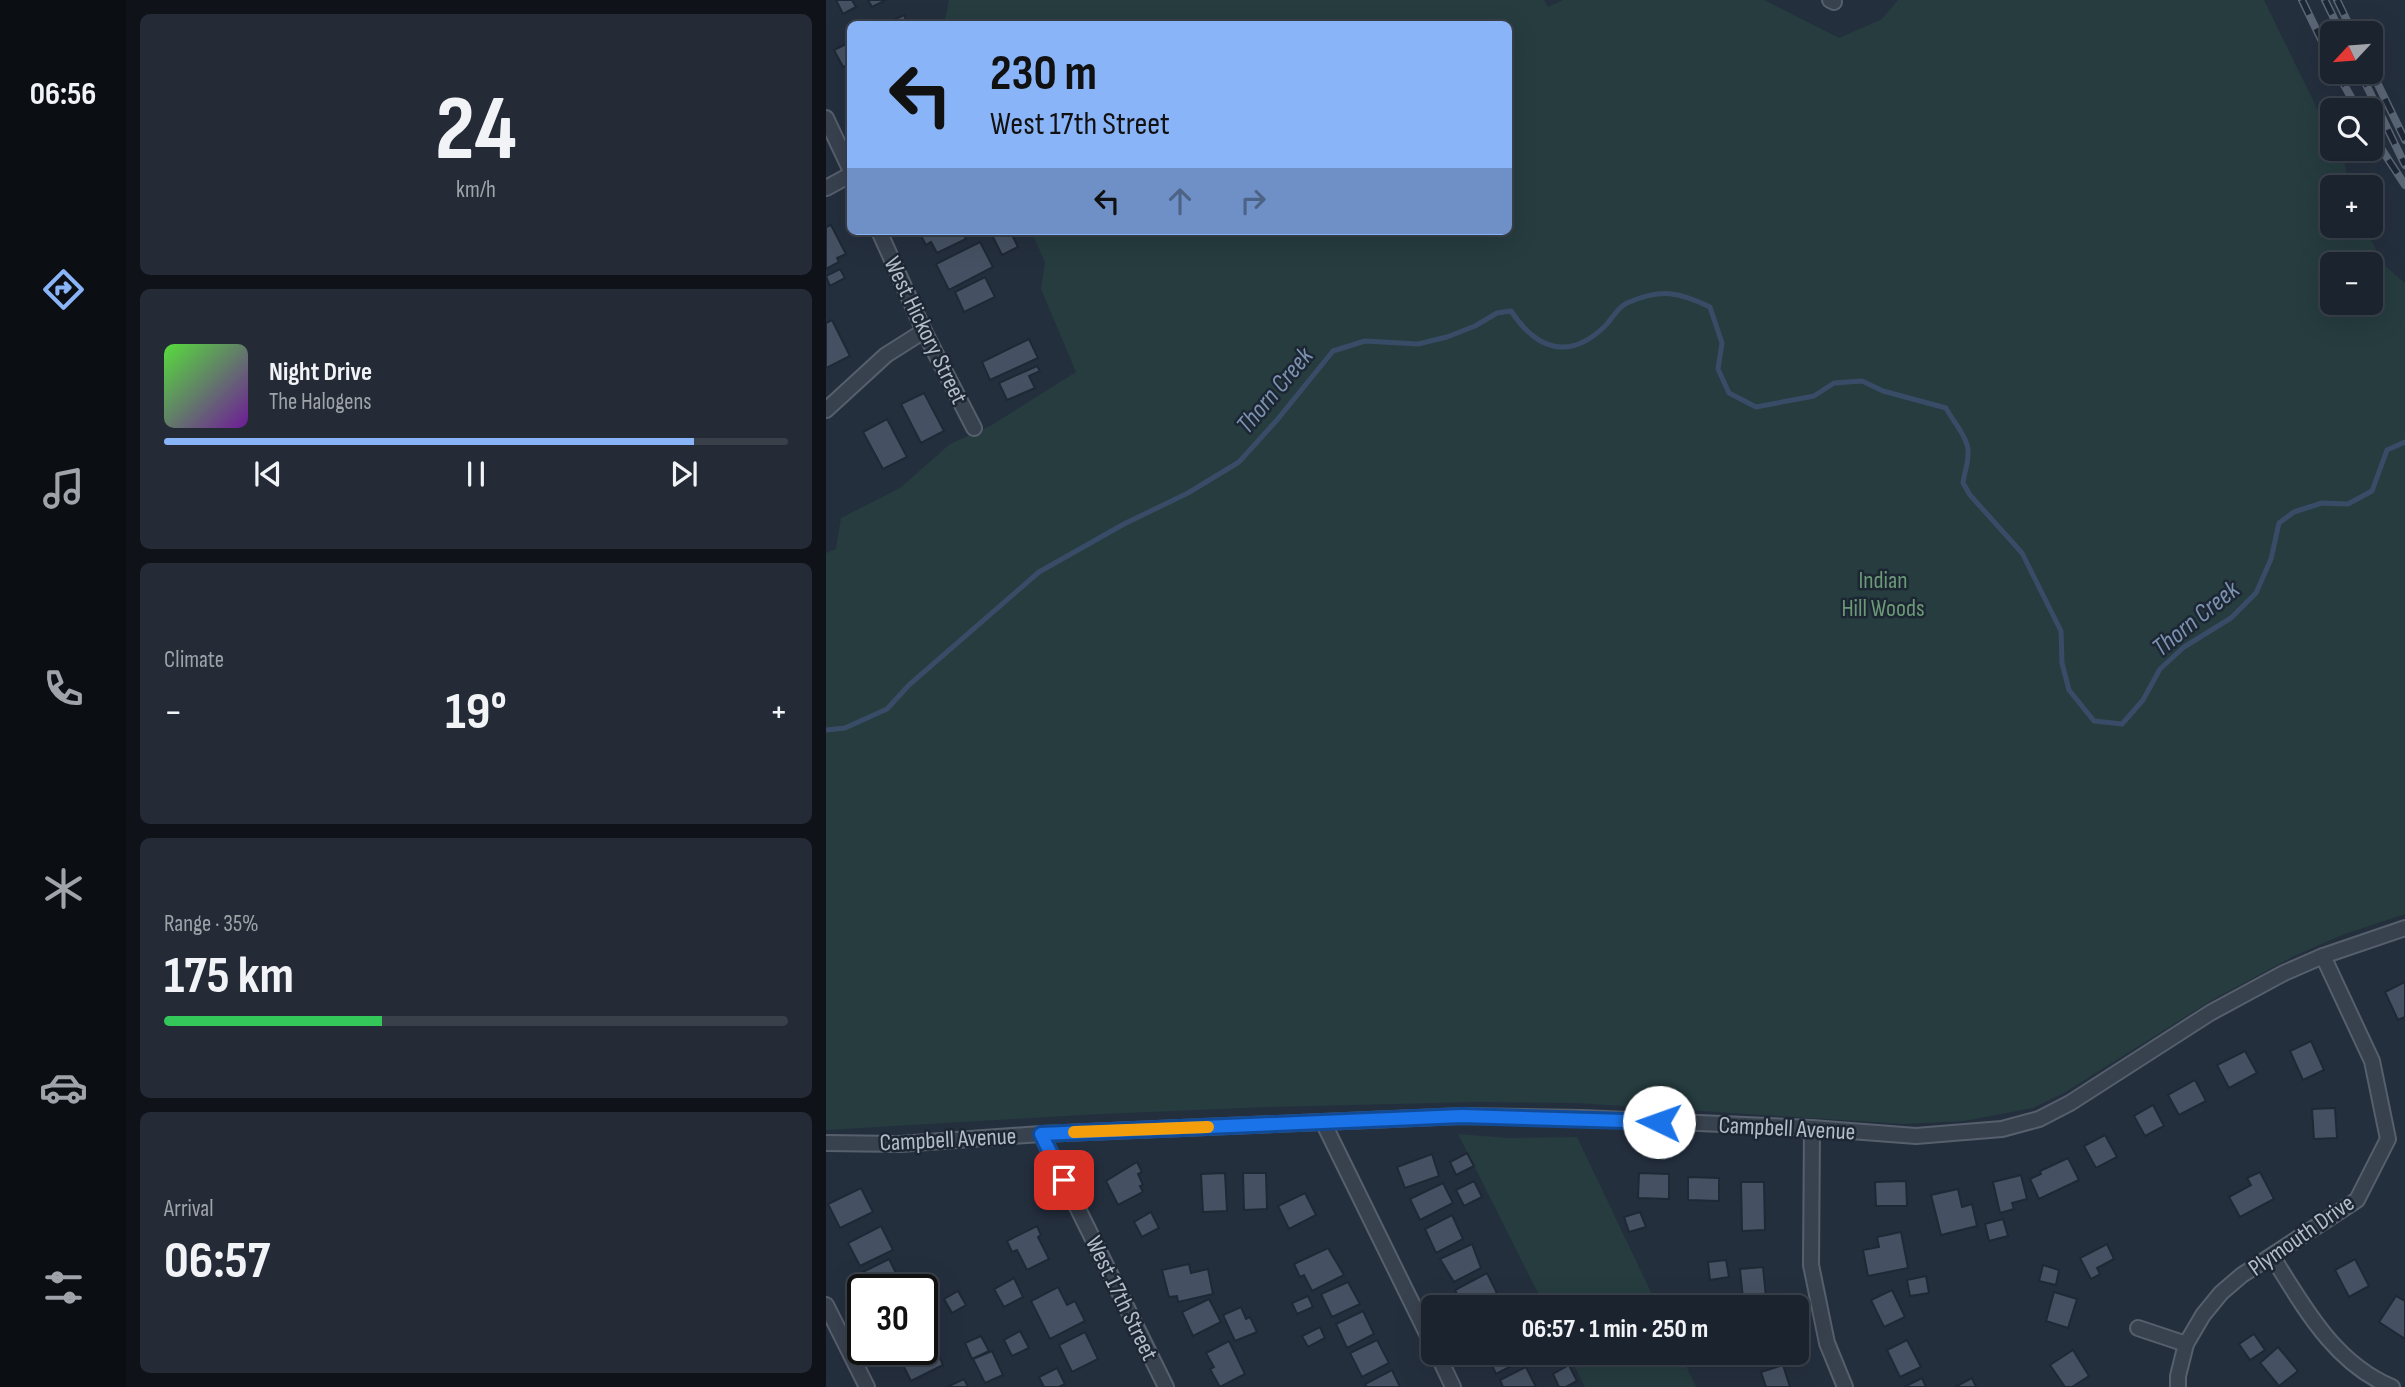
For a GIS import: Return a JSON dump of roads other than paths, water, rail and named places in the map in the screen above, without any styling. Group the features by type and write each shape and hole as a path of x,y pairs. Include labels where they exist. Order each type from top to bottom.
{"street":[{"path":"826,118 847,163"},
{"path":"826,188 847,177"},
{"name":"West Hickory Street","path":"881,235 924,331 974,428"},
{"path":"826,410 886,355 924,331"},
{"name":"Campbell Avenue","path":"826,1143 900,1143 1041,1134 1462,1116 1582,1118 1812,1128 1916,1136 2002,1129 2039,1119 2070,1104 2210,1013 2284,973 2323,956 2405,928"},
{"name":"Plymouth Drive","path":"2178,1387 2186,1344 2203,1315 2221,1293 2242,1275 2357,1200 2388,1139 2372,1061 2323,956"},
{"path":"1323,1122 1421,1322"},
{"path":"1812,1128 1811,1265 1827,1343 1845,1387"},
{"name":"West 17th Street","path":"1041,1134 1166,1387"},
{"path":"2272,1256 2315,1324 2329,1340 2348,1359 2392,1387"},
{"path":"826,1305 867,1387"},
{"path":"2138,1328 2186,1344"},
{"path":"1443,1365 1453,1387"}],"waterway":[{"name":"Thorn Creek","path":"826,730 845,728 887,709 909,685 1039,572 1124,524 1188,493 1239,462 1333,351 1365,341 1418,344 1447,337 1475,326 1497,313 1511,311 1532,335 1554,346 1566,347 1592,337 1627,303 1650,295 1679,295 1710,307 1722,343 1718,369 1729,393 1756,407 1814,396 1834,383 1862,381 1883,391 1946,408 1964,437 1968,449 1963,483 1970,495 2022,553 2061,631 2062,663 2069,690 2094,721 2122,724 2143,700 2160,669 2184,647 2231,618 2256,593 2271,559 2279,523 2294,512 2322,503 2348,504 2372,491 2387,450 2405,442"}],"railway":[{"path":"2302,0 2320,37"},
{"path":"2325,0 2335,21"},
{"path":"2337,0 2347,21"},
{"path":"2344,84 2351,98"},
{"path":"2366,84 2405,165"},
{"path":"2378,84 2405,140"},
{"path":"2383,151 2405,185"}],"park label":[{"name":"Indian Hill Woods","path":"1883,594"}]}
